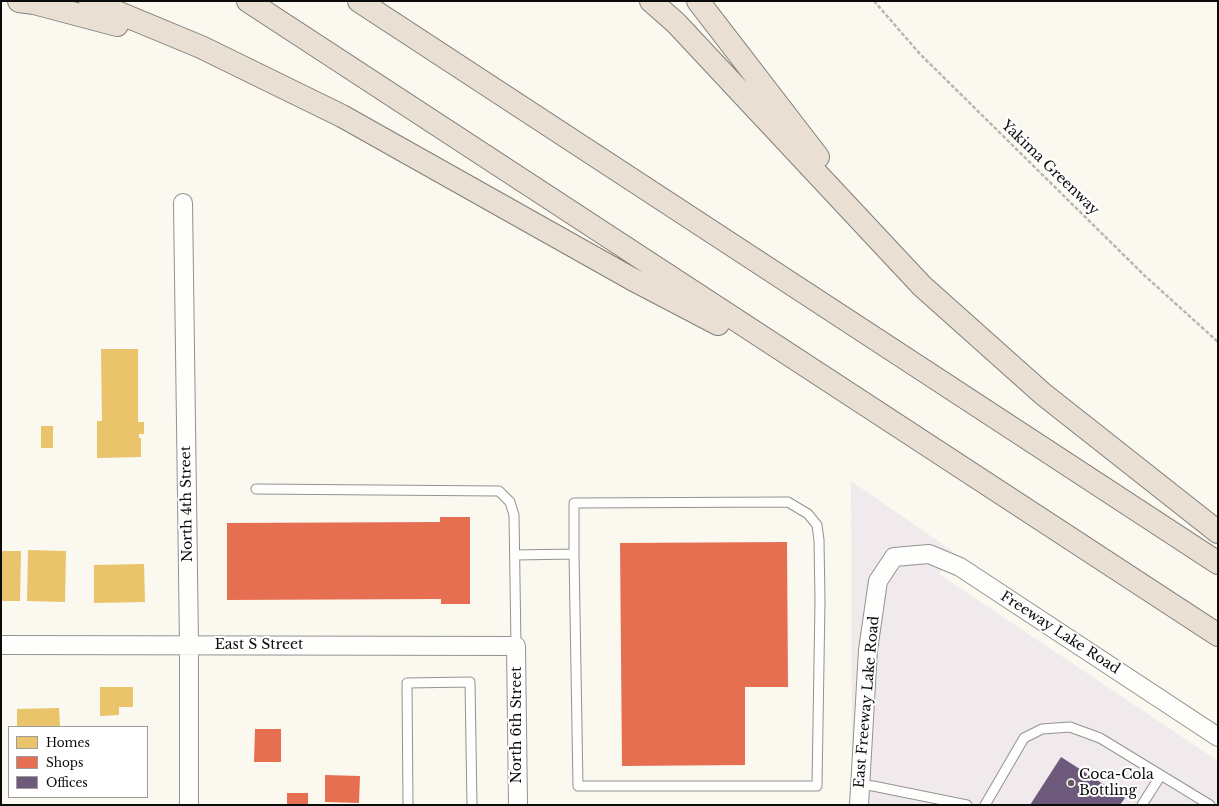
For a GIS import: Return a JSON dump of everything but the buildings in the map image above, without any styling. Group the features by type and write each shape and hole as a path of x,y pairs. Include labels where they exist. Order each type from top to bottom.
{"highway":[{"path":"19,1 34,3 201,47"},
{"path":"90,1 201,47 342,116 632,279 827,380"},
{"path":"248,1 1218,635"},
{"path":"359,1 1218,563"},
{"path":"651,1 676,23 922,286 1043,394 1218,532"},
{"path":"698,1 852,202 922,286"}],"street":[{"name":"North 4th Street","path":"183,202 190,644 189,805"},
{"name":"Freeway Lake Road","path":"894,556 929,554 960,566 1218,737"},
{"name":"East Freeway Lake Road","path":"859,805 868,650 878,581 894,556"},
{"name":"East S Street","path":"1,645 190,644 516,646"},
{"name":"North 6th Street","path":"516,646 518,805"}],"lane":[{"path":"256,489 499,491 510,502 514,515 516,646"},
{"path":"788,502 808,514 817,526 819,540 820,601 817,786 578,786 574,554 574,503 788,502"},
{"path":"515,555 574,554"},
{"path":"408,805 406,683 470,682 472,805"},
{"path":"985,805 1024,738 1042,729 1070,727 1100,738 1210,805"},
{"path":"1142,805 1161,775"},
{"path":"860,785 873,786 967,805"}],"path":[{"name":"Yakima Greenway","path":"874,1 920,54 1144,275 1218,342"}],"shaded area":[{"path":"851,481 954,552 939,574 1218,761 1218,805 852,805"}],"place":[{"name":"Coca-Cola Bottling","path":"1071,783"}]}
